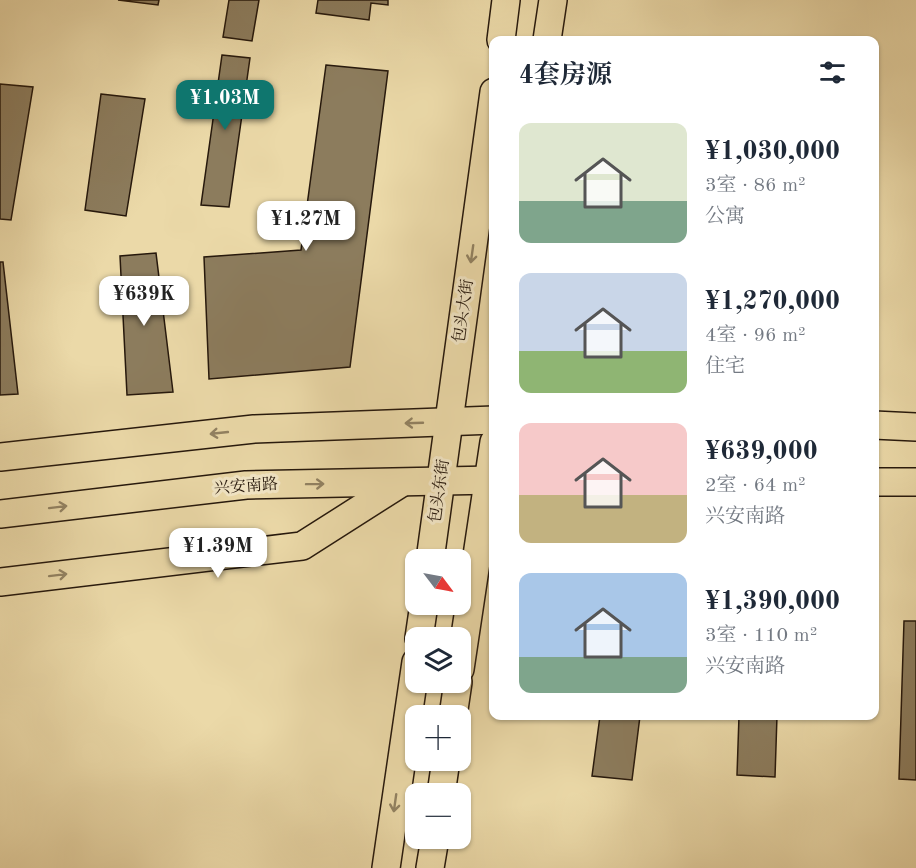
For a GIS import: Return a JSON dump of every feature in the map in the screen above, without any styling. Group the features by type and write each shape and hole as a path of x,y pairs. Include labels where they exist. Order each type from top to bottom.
{"main road":[{"path":"502,36 506,0"},
{"path":"548,36 553,0"},
{"name":"包头大街","path":"449,422 489,129"},
{"path":"0,457 254,429 489,420"},
{"name":"包头东街","path":"432,549 449,422"},
{"path":"879,425 916,427"},
{"name":"兴安南路","path":"0,514 246,485 489,480"},
{"path":"0,582 302,546 402,482"},
{"path":"879,482 916,482"},
{"path":"467,627 489,492"},
{"path":"386,868 411,693"},
{"path":"430,868 433,849"}],"building":[{"path":"118,0 159,0 158,5"},
{"path":"229,0 259,0 252,41 223,37"},
{"path":"318,0 388,0 388,5 371,3 369,20 316,13"},
{"path":"222,55 250,58 229,207 201,205"},
{"path":"326,65 388,71 350,367 209,379 204,257 301,250"},
{"path":"0,84 33,87 11,220 0,219"},
{"path":"101,94 145,99 126,216 85,210"},
{"path":"156,253 173,392 127,395 120,256"},
{"path":"0,262 3,262 18,394 0,395"},
{"path":"904,621 916,621 916,780 899,779"},
{"path":"599,720 640,720 632,780 592,776"},
{"path":"739,720 777,720 775,777 737,775"}]}
